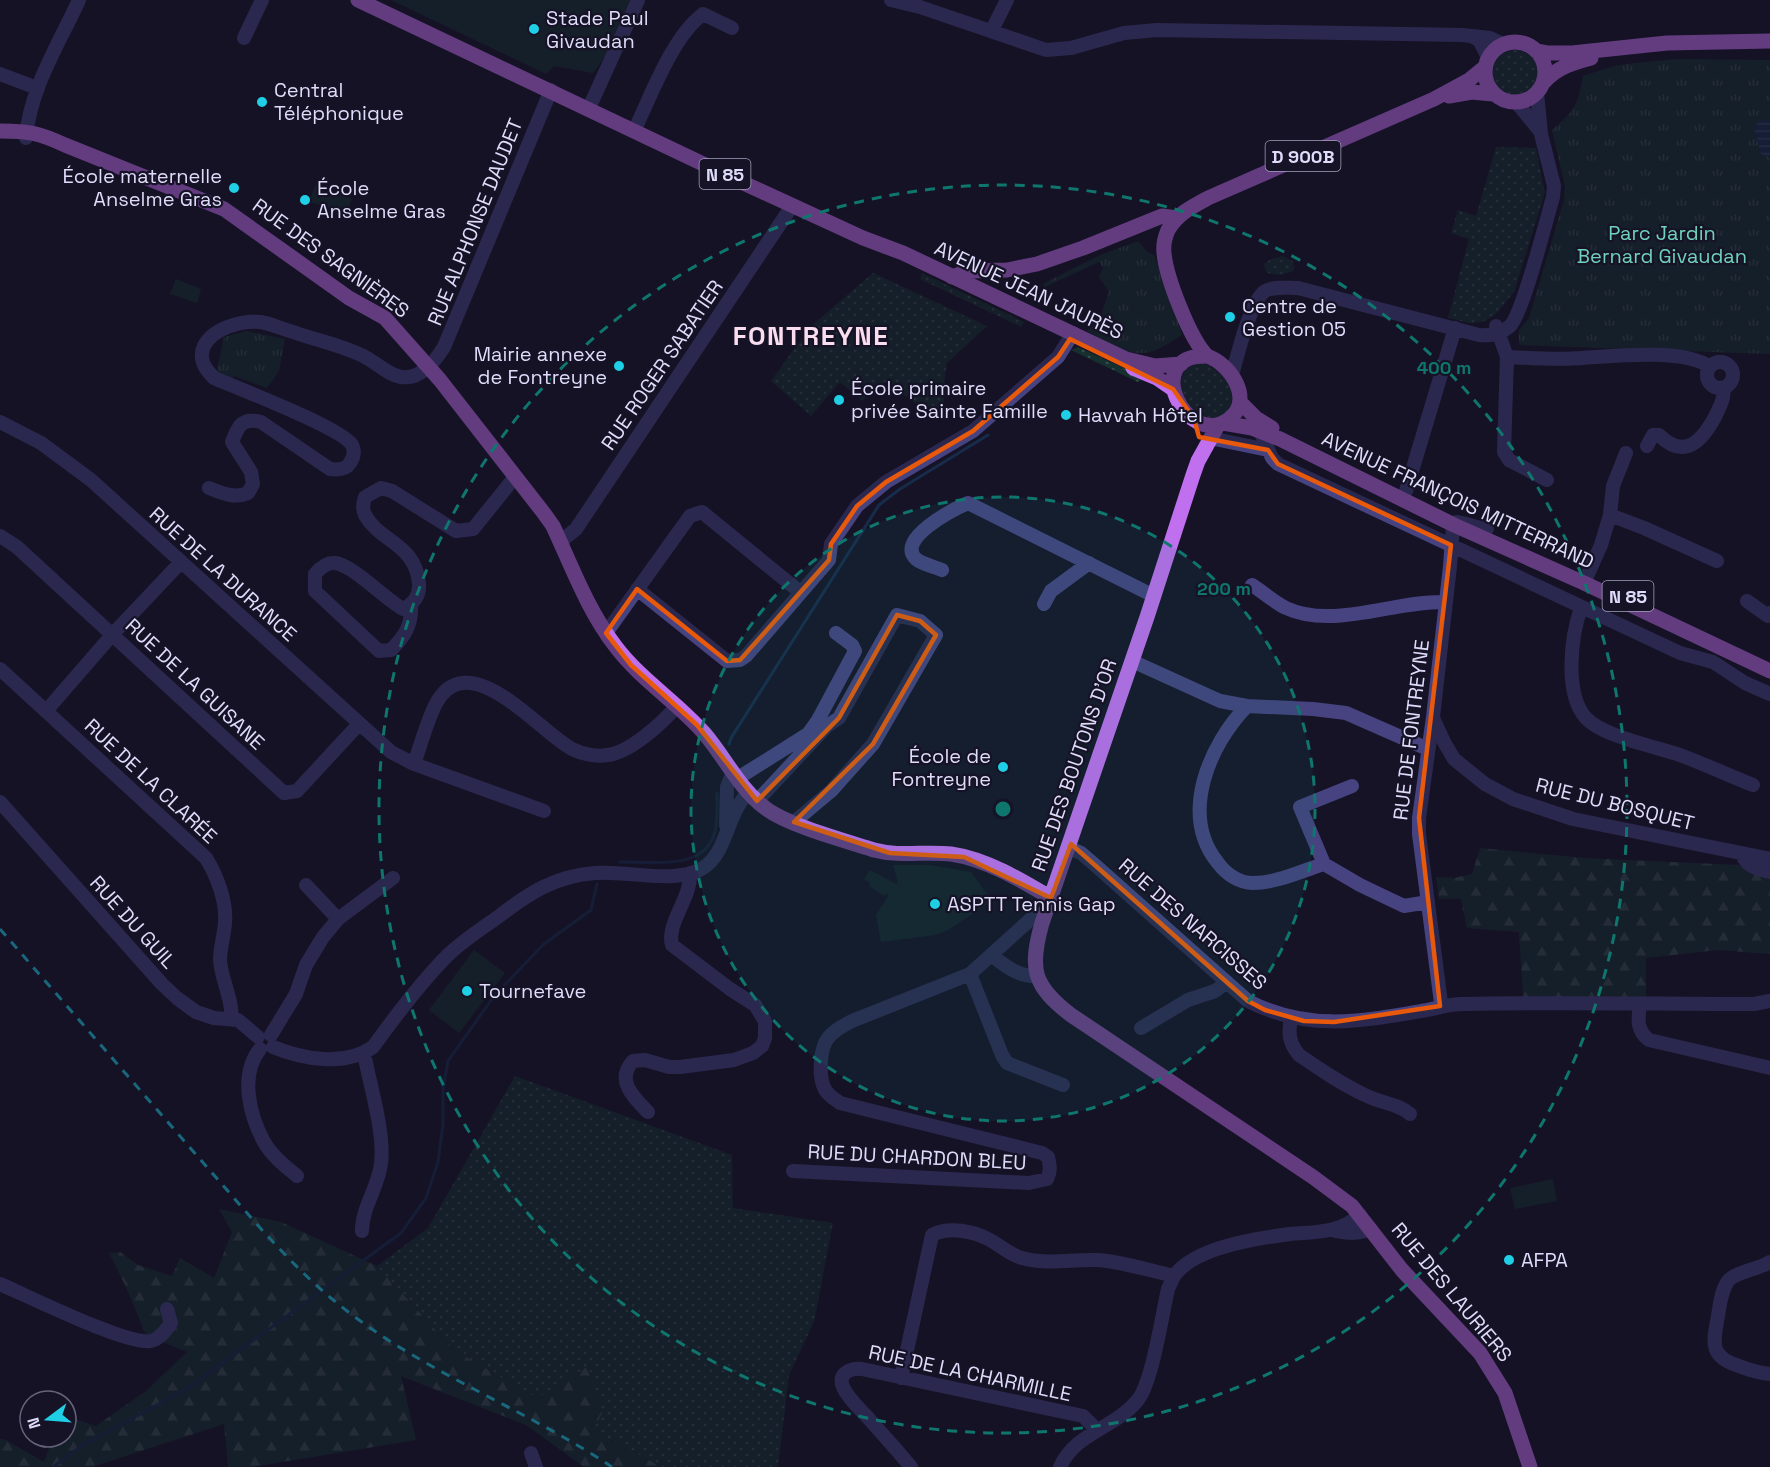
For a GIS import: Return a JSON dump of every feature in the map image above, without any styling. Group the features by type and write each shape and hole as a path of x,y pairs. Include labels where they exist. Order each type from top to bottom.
{"main road":[{"name":"AVENUE JEAN JAURÈS","path":"358,0 792,206 952,277 1157,378 1173,389"},
{"path":"1621,47 1555,71 1527,100 1516,103 1508,102 1493,94 1486,81 1486,62 1503,44 1518,42 1536,51 1572,53 1621,47 1690,42 1770,41"},
{"path":"1536,51 1544,65 1540,87"},
{"name":"D 900B","path":"952,277 968,271 1007,270 1037,264 1162,216 1177,218 1208,198 1434,99 1469,80 1486,62"},
{"name":"D 900B","path":"1434,99 1472,92 1493,94"},
{"path":"0,130 26,134"},
{"path":"0,137 26,134"},
{"name":"RUE DES SAGNIÈRES","path":"26,134 42,134 202,199 235,215 273,245 349,298 385,318 429,366 543,512 606,633 631,665 677,706 709,739 753,796 771,812 794,822 890,853 942,854 964,857 986,864 1049,905"},
{"path":"1177,218 1165,238 1164,253 1185,321 1201,350 1232,375 1239,387 1240,402 1233,415 1220,424 1205,425 1194,420 1178,402 1173,389 1173,375 1182,363 1186,346 1185,321"},
{"name":"AVENUE JEAN JAURÈS","path":"863,238 900,260 1126,359 1145,365 1182,363"},
{"path":"1182,363 1194,357 1210,357"},
{"name":"AVENUE FRANÇOIS MITTERRAND","path":"1240,402 1266,425 1406,491 1458,532"},
{"name":"RUE DES BOUTONS D'OR","path":"1194,420 1198,436 1198,461"},
{"name":"AVENUE FRANÇOIS MITTERRAND","path":"1220,424 1238,424 1260,431 1355,475 1458,532 1483,533 1770,661"},
{"name":"RUE DES BOUTONS D'OR","path":"1037,976 1036,948 1049,905 1198,461 1220,424"},
{"path":"1458,532 1483,533"},
{"name":"AVENUE FRANÇOIS MITTERRAND","path":"1586,580 1770,671"},
{"path":"1037,976 1047,995 1071,1015 1342,1196 1360,1215"},
{"name":"RUE DES LAURIERS","path":"1360,1215 1402,1270 1470,1341 1489,1365 1512,1410 1530,1467"}],"street":[{"path":"244,38 262,0"},
{"path":"588,108 607,73 638,0"},
{"path":"891,0 922,4 1046,50 1071,48 1124,33 1157,30 1471,36 1490,38 1503,44"},
{"path":"992,30 1007,0"},
{"path":"26,134 30,106 74,2"},
{"path":"634,131 674,51 691,24 703,14 732,28"},
{"path":"1471,36 1479,40 1486,62"},
{"path":"0,74 37,88"},
{"path":"1497,329 1523,297 1553,197 1552,176 1541,134 1540,87"},
{"name":"RUE ALPHONSE DAUDET","path":"429,366 444,347 550,90"},
{"path":"1516,103 1541,134"},
{"name":"RUE ROGER SABATIER","path":"560,542 576,529 792,206"},
{"path":"1232,375 1257,300 1265,292 1285,288 1298,288 1460,329 1497,329"},
{"path":"209,488 230,496 241,496 248,493 253,483 251,472 232,442 241,424 251,420 261,422 330,469 340,470 350,465 354,453 352,444 343,436 299,414 214,378 206,371 201,360 203,347 218,332 245,322 261,322 356,353 401,377 415,375 429,366"},
{"path":"1406,491 1460,329"},
{"path":"1497,329 1508,357 1504,452 1509,460 1547,480"},
{"path":"637,590 727,661 740,660 746,656 829,560 831,544 857,506 886,482 973,431 1058,357 1071,336"},
{"path":"1210,357 1231,352 1241,343"},
{"path":"1508,357 1581,358 1620,355 1680,357 1697,360 1710,367"},
{"path":"1718,362 1723,362 1731,368 1733,377 1731,382 1723,388 1713,386 1708,372 1710,367 1718,362"},
{"path":"1647,446 1653,435 1659,435 1674,445 1696,444 1714,418 1723,398 1723,388"},
{"name":"RUE DE LA DURANCE","path":"0,422 41,443 67,460 391,752 414,764 544,811"},
{"path":"1260,431 1268,450 1278,464 1458,532 1581,608 1680,653 1713,662 1745,683 1770,694"},
{"path":"1210,438 1268,450"},
{"path":"1586,580 1601,544 1610,515 1613,486 1626,453"},
{"path":"411,605 412,618 408,631 391,650 379,651 315,591 315,574 322,566 333,563 346,566 403,609 417,598 419,587 410,556 364,513 365,497 381,488 392,491 456,531 464,531 473,529 515,477"},
{"path":"942,570 916,560 912,552 913,545 922,530 968,504 1154,596"},
{"path":"606,633 690,516 702,512 800,592"},
{"path":"1610,515 1717,561"},
{"name":"RUE DE FONTREYNE","path":"1440,1006 1442,1003 1419,818 1450,566 1458,532"},
{"name":"RUE DE LA GUISANE","path":"0,536 17,547 284,793 297,791 359,724"},
{"path":"46,711 112,635 181,562"},
{"path":"1044,604 1051,591 1089,563"},
{"path":"1252,585 1287,608 1328,616 1446,602"},
{"path":"1747,601 1768,616 1770,613"},
{"path":"1581,608 1571,671 1577,707 1587,720 1607,732 1679,755 1753,785"},
{"path":"362,1231 364,1211 374,1191 381,1157 380,1130 364,1053 373,1047 432,971 449,954 518,902 548,883 572,876 597,873 673,876 703,868 717,854 734,810 753,796 827,726 839,718 897,615 920,621 936,635 873,744 831,791 794,822"},
{"path":"726,833 727,787 736,775 808,734 818,720 855,651 852,645 836,633"},
{"path":"1132,661 1220,701 1247,706 1330,710 1346,713 1427,755 1454,759"},
{"name":"RUE DE LA CLARÉE","path":"0,669 206,858 215,873 226,921 220,959 223,982 232,1010 231,1018"},
{"path":"414,764 439,699 450,688 462,682 478,683 500,694 572,749 593,756 609,755 626,750 677,706"},
{"path":"1247,706 1223,734 1209,761 1202,789 1200,812 1206,844 1224,871 1237,879 1251,883 1274,880 1324,864"},
{"name":"RUE DU BOSQUET","path":"1433,717 1454,759 1485,784 1514,799 1573,819 1742,854 1748,865 1770,872"},
{"path":"1352,786 1298,802 1324,864 1360,885 1404,906 1428,902"},
{"name":"RUE DU GUIL","path":"0,802 177,998 205,1015 231,1018 242,1023 265,1042 292,1055 343,1058 364,1053"},
{"name":"RUE DES NARCISSES","path":"1069,848 1081,853 1248,1001 1265,1010 1304,1021 1334,1022 1422,1011 1440,1006"},
{"path":"1742,854 1770,859"},
{"path":"648,1112 627,1087 626,1071 633,1061 645,1060 669,1067 680,1067 734,1060 753,1053 762,1046 765,1038 765,1021 755,1005 672,945 671,935 689,884 690,873"},
{"path":"297,1176 265,1144 255,1122 248,1079 252,1061 296,994 312,954 338,919 393,878"},
{"path":"306,885 338,919"},
{"name":"RUE DU CHARDON BLEU","path":"793,1171 1029,1183 1047,1179 1050,1166 1048,1157 1042,1153 851,1107 832,1098 823,1085 823,1048 827,1038 852,1021 970,974 1049,905"},
{"path":"991,955 1015,973 1027,977 1037,976"},
{"path":"970,974 1002,1056 1007,1063 1063,1085"},
{"path":"1141,1028 1188,1000 1215,991 1227,982"},
{"path":"1440,1006 1460,1004 1754,1004 1770,1001"},
{"path":"1640,1004 1638,1023 1640,1031 1649,1040 1770,1068"},
{"path":"1291,1018 1289,1039 1299,1055 1353,1089 1405,1109 1410,1114"},
{"path":"1331,1231 1350,1223 1360,1215"},
{"path":"1060,1467 1069,1450 1096,1429 1128,1411 1145,1389 1168,1289 1174,1276 1185,1266 1225,1246 1259,1238 1331,1231 1355,1233 1370,1228"},
{"path":"901,1378 932,1235 939,1231 951,1229 988,1239 1023,1258 1066,1262 1098,1260 1174,1276"},
{"path":"1770,1263 1729,1280 1723,1292 1713,1340 1717,1354 1724,1362 1770,1374"},
{"path":"0,1284 113,1333 142,1341 152,1341 164,1333 171,1323 167,1309"},
{"name":"RUE DE LA CHARMILLE","path":"911,1467 852,1400 841,1381 842,1375 853,1368 1083,1416 1096,1429"}],"highlighted area":[{"path":"1070,339 1173,389 1194,419 1199,437 1268,450 1278,464 1451,545 1419,818 1440,1006 1334,1022 1304,1021 1265,1010 1248,1001 1071,844 1051,898 964,857 890,853 794,822 873,744 936,635 920,621 897,615 839,718 757,801 697,725 631,665 606,633 637,589 727,661 740,660 829,560 831,544 857,506 886,482 973,431 1058,357"}],"green space":[{"name":"Stade Paul Givaudan","path":"391,0 630,0 604,58 593,73 554,66 546,74"},
{"path":"1515,50 1531,57 1538,73 1531,89 1515,96 1499,89 1492,73 1499,57"},
{"name":"Parc Jardin Bernard Givaudan","path":"1676,59 1770,60 1770,354 1519,345 1519,330 1529,318 1564,200 1565,186 1552,130 1574,107 1583,76 1617,65"},
{"path":"1496,147 1536,148 1545,193 1514,292 1496,314 1483,322 1470,323 1448,318 1469,239 1451,233 1458,210 1476,216"},
{"path":"316,184 352,199 345,216 309,201"},
{"path":"1138,241 1147,252 1154,255 1182,335 1158,349 1144,353 1121,349 1087,331 1099,320 1109,292 1099,277 1103,268 1099,262 1045,287 1043,284 1098,256"},
{"path":"1283,256 1293,261 1294,270 1280,274 1266,272 1264,264 1271,259"},
{"path":"873,273 987,326 947,363 943,391 945,413 937,418 885,382 862,401 840,382 811,416 771,381 810,327"},
{"path":"922,273 1024,322 1021,327 920,279"},
{"path":"176,279 201,289 197,303 170,294"},
{"path":"247,331 285,339 279,371 267,388 234,376 231,380 216,374 224,337"},
{"path":"1078,347 1145,378 1138,382 1071,350"},
{"path":"1201,362 1223,376 1232,391 1231,407 1224,414 1213,418 1202,416 1192,409 1181,389 1181,378 1188,368"},
{"path":"1480,848 1585,858 1737,865 1770,877 1770,954 1718,950 1646,958 1646,998 1523,998 1519,932 1467,928 1461,899 1439,899 1436,877 1454,878 1472,874"},
{"name":"ASPTT Tennis Gap","path":"893,865 929,865 971,872 992,901 948,930 935,935 881,942 876,915 889,895 886,893 885,896 869,886 870,883 864,879 870,870 896,884 898,882"},
{"name":"Tournefave","path":"474,950 505,973 459,1033 429,1010"},
{"path":"515,1076 732,1155 733,1208 833,1223 814,1322 789,1375 778,1467 662,1467 593,1431 454,1350 377,1266 428,1228"},
{"path":"1553,1179 1557,1201 1515,1209 1510,1188"},
{"path":"219,1209 281,1222 377,1266 454,1350 537,1398 587,1367 602,1413 593,1431 662,1467 584,1467 526,1425 401,1376 416,1440 253,1467 228,1467 224,1424 92,1467 0,1467 0,1439 6,1440 44,1462 49,1449 78,1449 78,1420 96,1426 146,1391 187,1352 146,1335 109,1253 120,1252 138,1265 172,1276 180,1258 214,1278 232,1232"}],"water":[{"path":"1770,120 1770,157 1761,154 1754,127 1759,121"}],"waterway":[{"path":"729,744 879,505 900,489 988,435"},
{"path":"620,862 661,863 689,859 701,853 710,844 715,831 717,793"},
{"path":"53,1467 80,1447 188,1388 401,1233 426,1198 438,1162 443,1125 443,1089 448,1061 494,996 544,944 591,910 597,884"}],"railway":[{"path":"0,929 252,1218 288,1258 326,1294 378,1333 411,1354 546,1427 612,1467"}],"place":[{"name":"Stade Paul Givaudan","path":"534,29"},
{"name":"Central Téléphonique","path":"262,102"},
{"name":"École maternelle Anselme Gras","path":"234,188"},
{"name":"École Anselme Gras","path":"305,200"},
{"name":"Centre de Gestion 05","path":"1230,317"},
{"name":"Mairie annexe de Fontreyne","path":"619,366"},
{"name":"École primaire privée Sainte Famille","path":"839,400"},
{"name":"Havvah Hôtel","path":"1066,415"},
{"name":"École de Fontreyne","path":"1003,767"},
{"name":"ASPTT Tennis Gap","path":"935,904"},
{"name":"Tournefave","path":"467,991"},
{"name":"AFPA","path":"1509,1260"}],"district":[{"name":"FONTREYNE","path":"811,336"}]}
